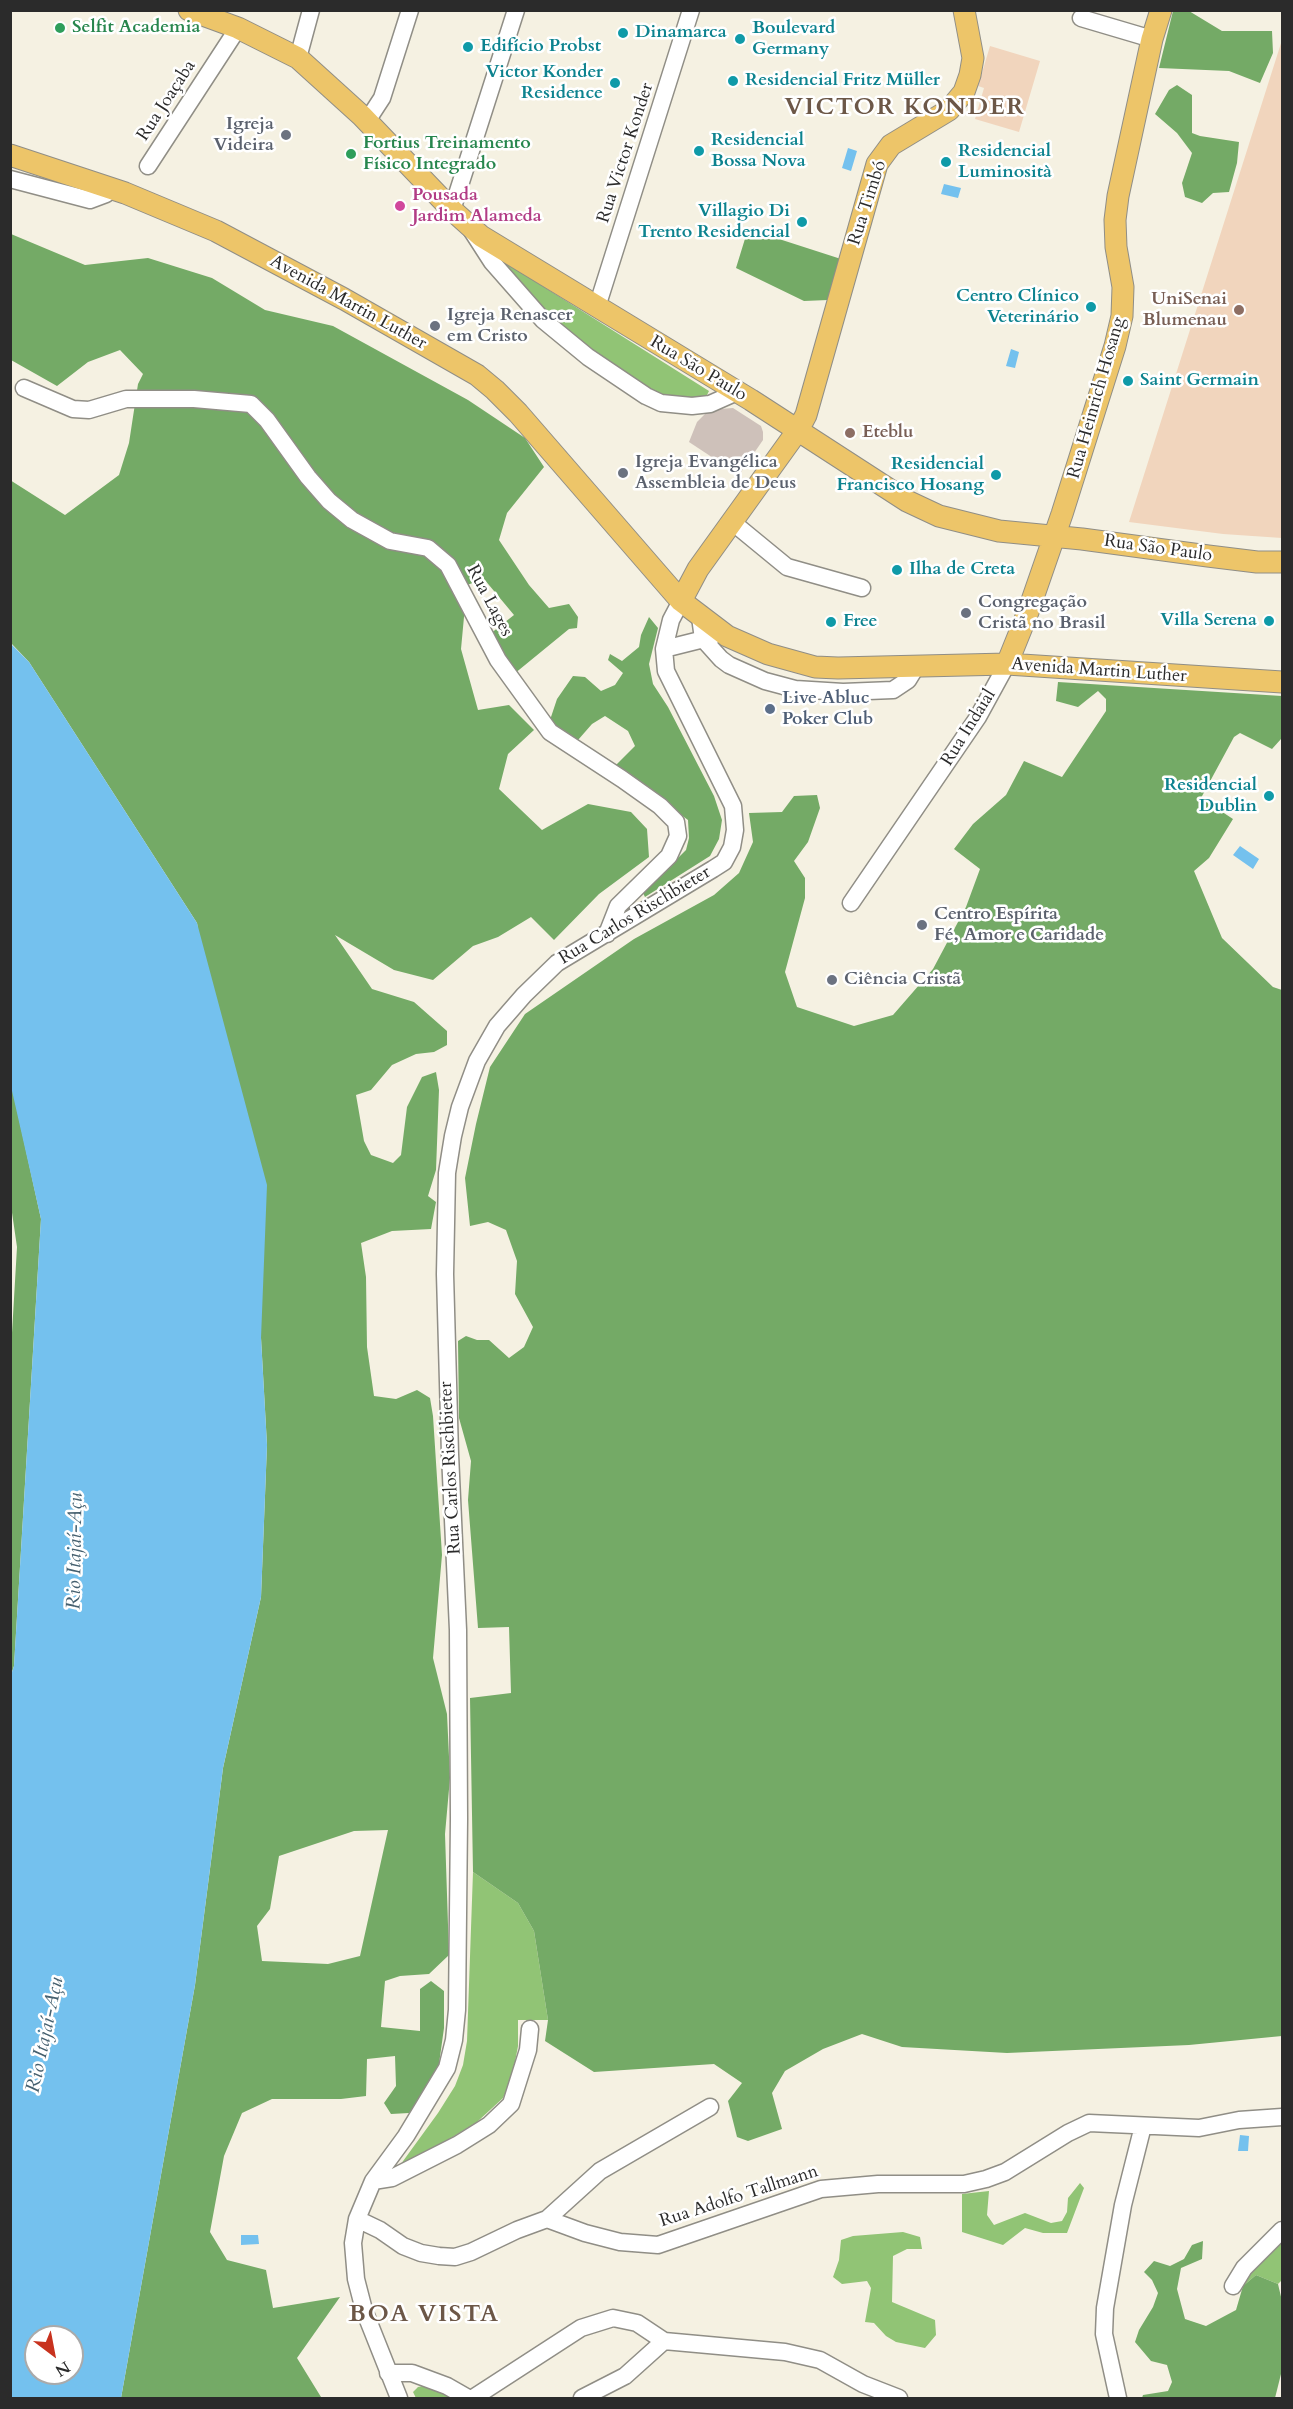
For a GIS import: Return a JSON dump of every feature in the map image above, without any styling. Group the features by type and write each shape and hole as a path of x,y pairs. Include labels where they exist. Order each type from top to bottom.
{"main road":[{"name":"Rua São Paulo","path":"189,10 238,28 298,58 322,77 367,121 471,228 776,416 908,501 939,516 999,531 1257,562 1282,562"},
{"name":"Rua Timbó","path":"798,430 809,406 878,164 891,145 949,110 964,92 973,58 964,10"},
{"name":"Rua Heinrich Hosang","path":"1054,536 1115,346 1122,316 1123,287 1116,247 1115,220 1118,196 1152,39 1161,10"},
{"name":"Avenida Martin Luther","path":"10,154 111,188 216,231 354,305 477,375 518,413 681,601 727,636 768,654 815,667 1007,664 1282,682"},
{"path":"776,416 777,458"},
{"name":"Rua Carlos Rischbieter","path":"681,601 698,569 798,430"},
{"name":"Rua Indaial","path":"1007,664 1054,536"},
{"path":"650,567 676,574 698,569"}],"street":[{"path":"298,58 311,10"},
{"path":"367,121 382,98 410,10"},
{"path":"452,210 516,10"},
{"name":"Rua Victor Konder","path":"597,307 691,10"},
{"path":"1081,18 1152,39"},
{"name":"Rua Joaçaba","path":"148,166 238,28"},
{"path":"10,179 90,200 106,194 111,188"},
{"path":"471,228 492,262 543,320 588,357 646,396 660,403 692,406 710,404 737,392"},
{"name":"Rua Lages","path":"24,388 73,409 89,410 126,399 194,399 251,404 267,420 308,477 329,501 352,520 390,541 428,548 448,565 498,660 550,732 660,806 676,822 678,836 672,850 618,906 606,934"},
{"path":"731,521 787,567 862,588"},
{"name":"Rua Carlos Rischbieter","path":"399,2398 364,2310 356,2279 353,2243 357,2219 373,2181 406,2136 447,2068 454,2040 457,2010 458,1630 445,1274 447,1173 460,1107 477,1061 497,1026 524,995 557,963 724,862 732,847 735,830 733,806 666,671 664,649 671,620 681,601"},
{"path":"700,617 703,639 729,665 765,681 795,689 843,692 893,690 908,680 916,667"},
{"path":"664,649 703,639 727,636"},
{"name":"Rua Indaial","path":"851,903 978,717 1007,664"},
{"path":"373,2181 392,2178 457,2145 489,2125 511,2104 528,2050 530,2029"},
{"path":"357,2219 380,2230 403,2246 421,2253 455,2257 547,2219 600,2171 710,2106"},
{"name":"Rua Adolfo Tallmann","path":"547,2219 585,2233 620,2242 658,2245 821,2188 878,2184 964,2184 1005,2172 1068,2133 1089,2123 1199,2128 1239,2120 1282,2116"},
{"path":"1118,2398 1104,2334 1105,2308 1123,2205 1143,2126"},
{"path":"1233,2286 1244,2268 1282,2230"},
{"path":"473,2398 562,2339 593,2323 613,2318 637,2323 664,2341 807,2356 820,2360 863,2384 899,2398"},
{"path":"582,2398 625,2376 664,2341"},
{"path":"388,2373 412,2373 447,2386 468,2398"}],"shaded area":[{"name":"UniSenai Blumenau","path":"1282,40 1282,538 1223,534 1129,522"},
{"path":"990,46 1040,61 1019,132 975,119 984,88 978,86"},
{"path":"733,408 761,426 763,432 763,440 739,475 689,442 697,422 705,414 719,409"}],"green space":[{"path":"1173,11 1189,11 1222,31 1272,31 1273,53 1260,83 1229,71 1159,68"},
{"path":"1177,85 1192,95 1192,133 1239,142 1237,163 1229,192 1213,193 1202,203 1185,197 1182,183 1192,153 1177,133 1155,114 1169,90"},
{"path":"748,229 841,259 828,300 804,301 736,268"},
{"path":"11,234 85,265 148,258 212,278 265,310 333,326 468,400 525,438 544,467 507,513 499,540 529,585 549,608 569,604 578,617 577,628 569,629 514,674 490,634 514,615 484,579 467,585 461,649 478,710 509,705 534,730 508,754 499,789 542,830 588,804 631,812 647,829 649,857 599,894 554,940 531,917 498,937 473,946 433,980 394,970 335,935 372,989 414,1002 447,1031 447,1045 434,1052 416,1054 392,1065 371,1090 356,1095 364,1141 371,1155 393,1163 401,1155 407,1107 422,1077 436,1072 439,1090 436,1170 428,1196 436,1202 431,1229 392,1231 361,1243 366,1277 367,1347 374,1396 396,1399 417,1390 430,1398 433,1416 442,1555 433,1658 447,1714 450,1778 445,1834 449,1955 429,1974 400,1976 385,1981 381,2027 420,2031 420,1989 431,1981 444,1991 444,2028 439,2064 425,2098 409,2113 391,2114 384,2103 396,2086 395,2056 367,2059 366,2096 341,2099 272,2099 242,2113 224,2156 210,2232 227,2260 266,2270 273,2308 340,2297 297,2358 321,2397 319,2398 121,2398 195,1985 223,1768 261,1597 267,1445 261,1338 197,923 29,662 11,643 10,480 65,515 119,475 129,443 138,384 143,374 120,350 88,362 57,386 11,360","holes":["388,1830 360,1956 328,1964 262,1961 257,1926 270,1909 279,1856 354,1831"]},
{"path":"498,258 709,391 706,397 664,395 650,389 589,350 546,316"},
{"path":"649,617 658,628 649,664 653,684 668,707 714,796 722,820 719,839 710,856 645,897 643,893 686,850 689,838 688,820 615,766 635,746 628,731 605,716 592,724 578,740 549,723 557,699 573,676 585,677 601,691 615,685 623,673 608,660 610,654 622,661 639,647 641,635"},
{"path":"1058,682 1282,696 1281,739 1272,749 1240,733 1234,737 1201,798 1233,819 1209,858 1194,871 1222,938 1273,987 1282,990 1282,2036 1189,2045 1007,2053 902,2047 862,2034 823,2049 785,2071 772,2093 782,2129 748,2141 737,2137 728,2101 742,2083 714,2064 594,2072 545,2041 548,2020 534,1931 518,1903 473,1872 470,1698 511,1693 509,1627 478,1628 468,1500 471,1461 459,1418 458,1341 466,1336 477,1340 489,1340 509,1358 524,1347 533,1327 515,1294 517,1261 506,1230 488,1222 470,1226 465,1178 476,1124 490,1067 525,1014 634,939 714,895 739,873 753,842 749,813 782,812 794,796 817,795 820,808 808,842 794,861 805,878 805,898 785,972 797,1007 854,1026 893,1015 933,969 966,907 980,869 954,849 973,824 1006,795 1024,761 1062,777 1106,711 1106,699 1098,691 1078,707 1056,701"},
{"path":"11,1082 41,1219 14,1666 10,1678 10,1367 17,1247 10,1199"},
{"path":"473,1872 518,1903 534,1931 548,2020 518,2020 518,2046 512,2078 503,2098 477,2122 398,2168 438,2113 455,2086 463,2065 467,2041"},
{"path":"1080,2183 1084,2188 1067,2233 1043,2233 1025,2228 1003,2245 962,2232 962,2194 989,2191 987,2215 994,2225 1025,2213 1051,2223 1062,2221 1067,2212 1068,2198"},
{"path":"903,2232 920,2237 922,2249 907,2249 893,2256 892,2302 935,2320 936,2335 925,2348 896,2342 886,2336 874,2323 865,2322 871,2288 867,2281 842,2284 833,2277 839,2260 841,2240 853,2236"},
{"path":"1282,2237 1282,2280 1278,2284 1256,2275 1243,2286 1251,2265"},
{"path":"1203,2241 1202,2259 1181,2268 1177,2289 1185,2319 1206,2326 1236,2310 1243,2286 1256,2275 1278,2284 1282,2301 1282,2370 1275,2398 1142,2398 1143,2395 1168,2391 1172,2382 1167,2365 1151,2361 1135,2342 1158,2293 1152,2280 1144,2272 1154,2261 1170,2266 1184,2259 1192,2245"},
{"path":"423,2386 453,2398 416,2398 413,2392"}],"water":[{"path":"848,148 857,151 851,171 842,168"},
{"path":"944,184 961,188 958,198 941,194"},
{"path":"1011,349 1019,352 1015,368 1006,366"},
{"name":"Rio Itajaí-Açu","path":"10,643 29,662 197,923 267,1185 261,1338 267,1445 261,1597 223,1768 195,1985 121,2398 11,2398 10,1678 14,1666 41,1219 10,1082"},
{"path":"1240,846 1259,859 1253,869 1233,855"},
{"path":"1240,2135 1249,2136 1248,2151 1238,2151"},
{"path":"241,2235 258,2235 259,2244 241,2245"}],"place":[{"name":"Selfit Academia","path":"60,28"},
{"name":"Dinamarca","path":"623,33"},
{"name":"Boulevard Germany","path":"740,39"},
{"name":"Edifício Probst","path":"468,47"},
{"name":"Residencial Fritz Müller","path":"733,81"},
{"name":"Victor Konder Residence","path":"615,83"},
{"name":"Igreja Videira","path":"286,135"},
{"name":"Residencial Bossa Nova","path":"699,151"},
{"name":"Fortius Treinamento Físico Integrado","path":"351,154"},
{"name":"Residencial Luminosità","path":"946,162"},
{"name":"Pousada Jardim Alameda","path":"400,206"},
{"name":"Villagio Di Trento Residencial","path":"802,222"},
{"name":"Centro Clínico Veterinário","path":"1091,307"},
{"name":"UniSenai Blumenau","path":"1239,310"},
{"name":"Igreja Renascer em Cristo","path":"435,326"},
{"name":"Saint Germain","path":"1128,381"},
{"name":"Eteblu","path":"850,433"},
{"name":"Igreja Evangélica Assembleia de Deus","path":"623,473"},
{"name":"Residencial Francisco Hosang","path":"996,475"},
{"name":"Ilha de Creta","path":"897,570"},
{"name":"Congregação Cristã no Brasil","path":"966,613"},
{"name":"Villa Serena","path":"1269,621"},
{"name":"Free","path":"831,622"},
{"name":"Live Abluc Poker Club","path":"770,709"},
{"name":"Residencial Dublin","path":"1269,796"},
{"name":"Centro Espírita Fé, Amor e Caridade","path":"922,925"},
{"name":"Ciência Cristã","path":"832,980"}],"district":[{"name":"VICTOR KONDER","path":"905,108"},
{"name":"BOA VISTA","path":"424,2315"}]}
